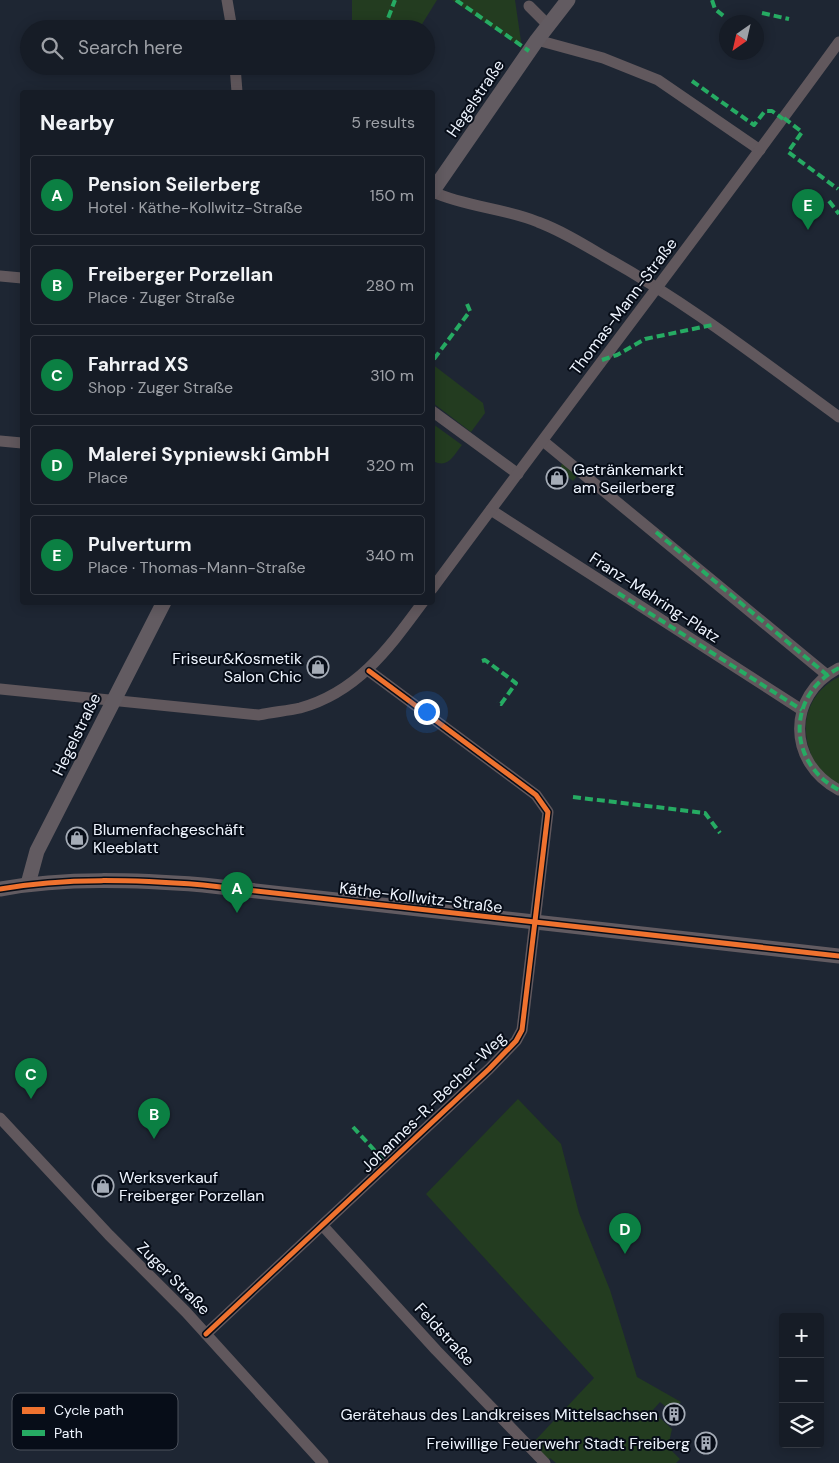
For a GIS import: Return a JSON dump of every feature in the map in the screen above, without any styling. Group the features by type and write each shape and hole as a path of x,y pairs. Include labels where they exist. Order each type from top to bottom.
{"street":[{"path":"227,0 230,20"},
{"name":"Hegelstraße","path":"435,189 537,40 568,0"},
{"path":"529,6 548,25"},
{"path":"537,40 603,58 658,80 760,150"},
{"name":"Thomas-Mann-Straße","path":"435,585 839,42"},
{"path":"236,75 237,90"},
{"path":"435,193 452,200 538,222 657,286 839,417"},
{"path":"0,276 20,278"},
{"path":"435,413 518,474"},
{"path":"0,441 20,443"},
{"path":"543,441 827,675"},
{"name":"Franz-Mehring-Platz","path":"491,510 802,710"},
{"name":"Hegelstraße","path":"28,884 37,851 112,700 162,605"},
{"path":"0,689 259,715 302,707 341,690 368,671 421,605"},
{"path":"839,668 827,675 811,692 802,710 800,736 806,758 820,777 839,790"},
{"name":"Johannes-R.-Becher-Weg","path":"206,1334 323,1226 516,1041 522,1030 548,812 536,795 368,671"},
{"name":"Käthe-Kollwitz-Straße","path":"0,889 28,884 125,882 203,885 839,956"},
{"name":"Zuger Straße","path":"0,1118 109,1235 206,1334 323,1463"},
{"name":"Feldstraße","path":"323,1226 436,1350 545,1463"}],"green space":[{"path":"352,0 437,0 425,20 352,20"},
{"path":"452,0 515,0 522,48"},
{"path":"435,366 483,403 485,413 471,432 435,405"},
{"path":"435,425 462,445 450,460 438,463 435,462"},
{"path":"563,462 578,475 573,481 559,470"},
{"path":"839,677 839,786 821,771 814,762 807,740 806,729 807,719 814,699 821,690"},
{"path":"518,1099 561,1144 579,1213 610,1290 637,1377 681,1402 672,1412 660,1402 652,1411 672,1429 668,1447 680,1459 676,1463 556,1463 550,1458 545,1463 529,1447 594,1378 426,1194"}],"marked path":[{"path":"387,20 395,0"},
{"path":"456,0 529,51"},
{"path":"712,0 715,9 722,15"},
{"path":"762,13 789,19"},
{"path":"692,81 754,125 765,111 772,111 783,119"},
{"path":"784,118 802,132 788,152 838,189"},
{"path":"829,201 839,214"},
{"path":"435,358 470,311 467,304"},
{"path":"602,360 617,355 645,339 712,325"},
{"path":"656,532 827,675"},
{"path":"618,593 802,710"},
{"path":"482,661 485,660 516,683 501,704 497,702"},
{"path":"839,668 822,680 809,695 802,711 800,729 802,747 810,763 822,778 839,790"},
{"path":"573,797 705,813 720,833"},
{"path":"353,1127 387,1164"}],"cycle path":[{"path":"206,1334 489,1069 516,1041 522,1030 548,812 536,795 369,671"},
{"path":"0,889 76,881 203,885 839,956"}],"place":[{"name":"Pulverturm","path":"808,230"},
{"name":"Getränkemarkt am Seilerberg","path":"557,478"},
{"name":"Friseur&Kosmetik Salon Chic","path":"318,667"},
{"name":"Blumenfachgeschäft Kleeblatt","path":"77,838"},
{"name":"Pension Seilerberg","path":"237,913"},
{"name":"Fahrrad XS","path":"31,1099"},
{"name":"Freiberger Porzellan","path":"154,1139"},
{"name":"Werksverkauf Freiberger Porzellan","path":"103,1186"},
{"name":"Malerei Sypniewski GmbH","path":"625,1254"},
{"name":"Gerätehaus des Landkreises Mittelsachsen","path":"674,1414"},
{"name":"Freiwillige Feuerwehr Stadt Freiberg","path":"706,1443"}]}
